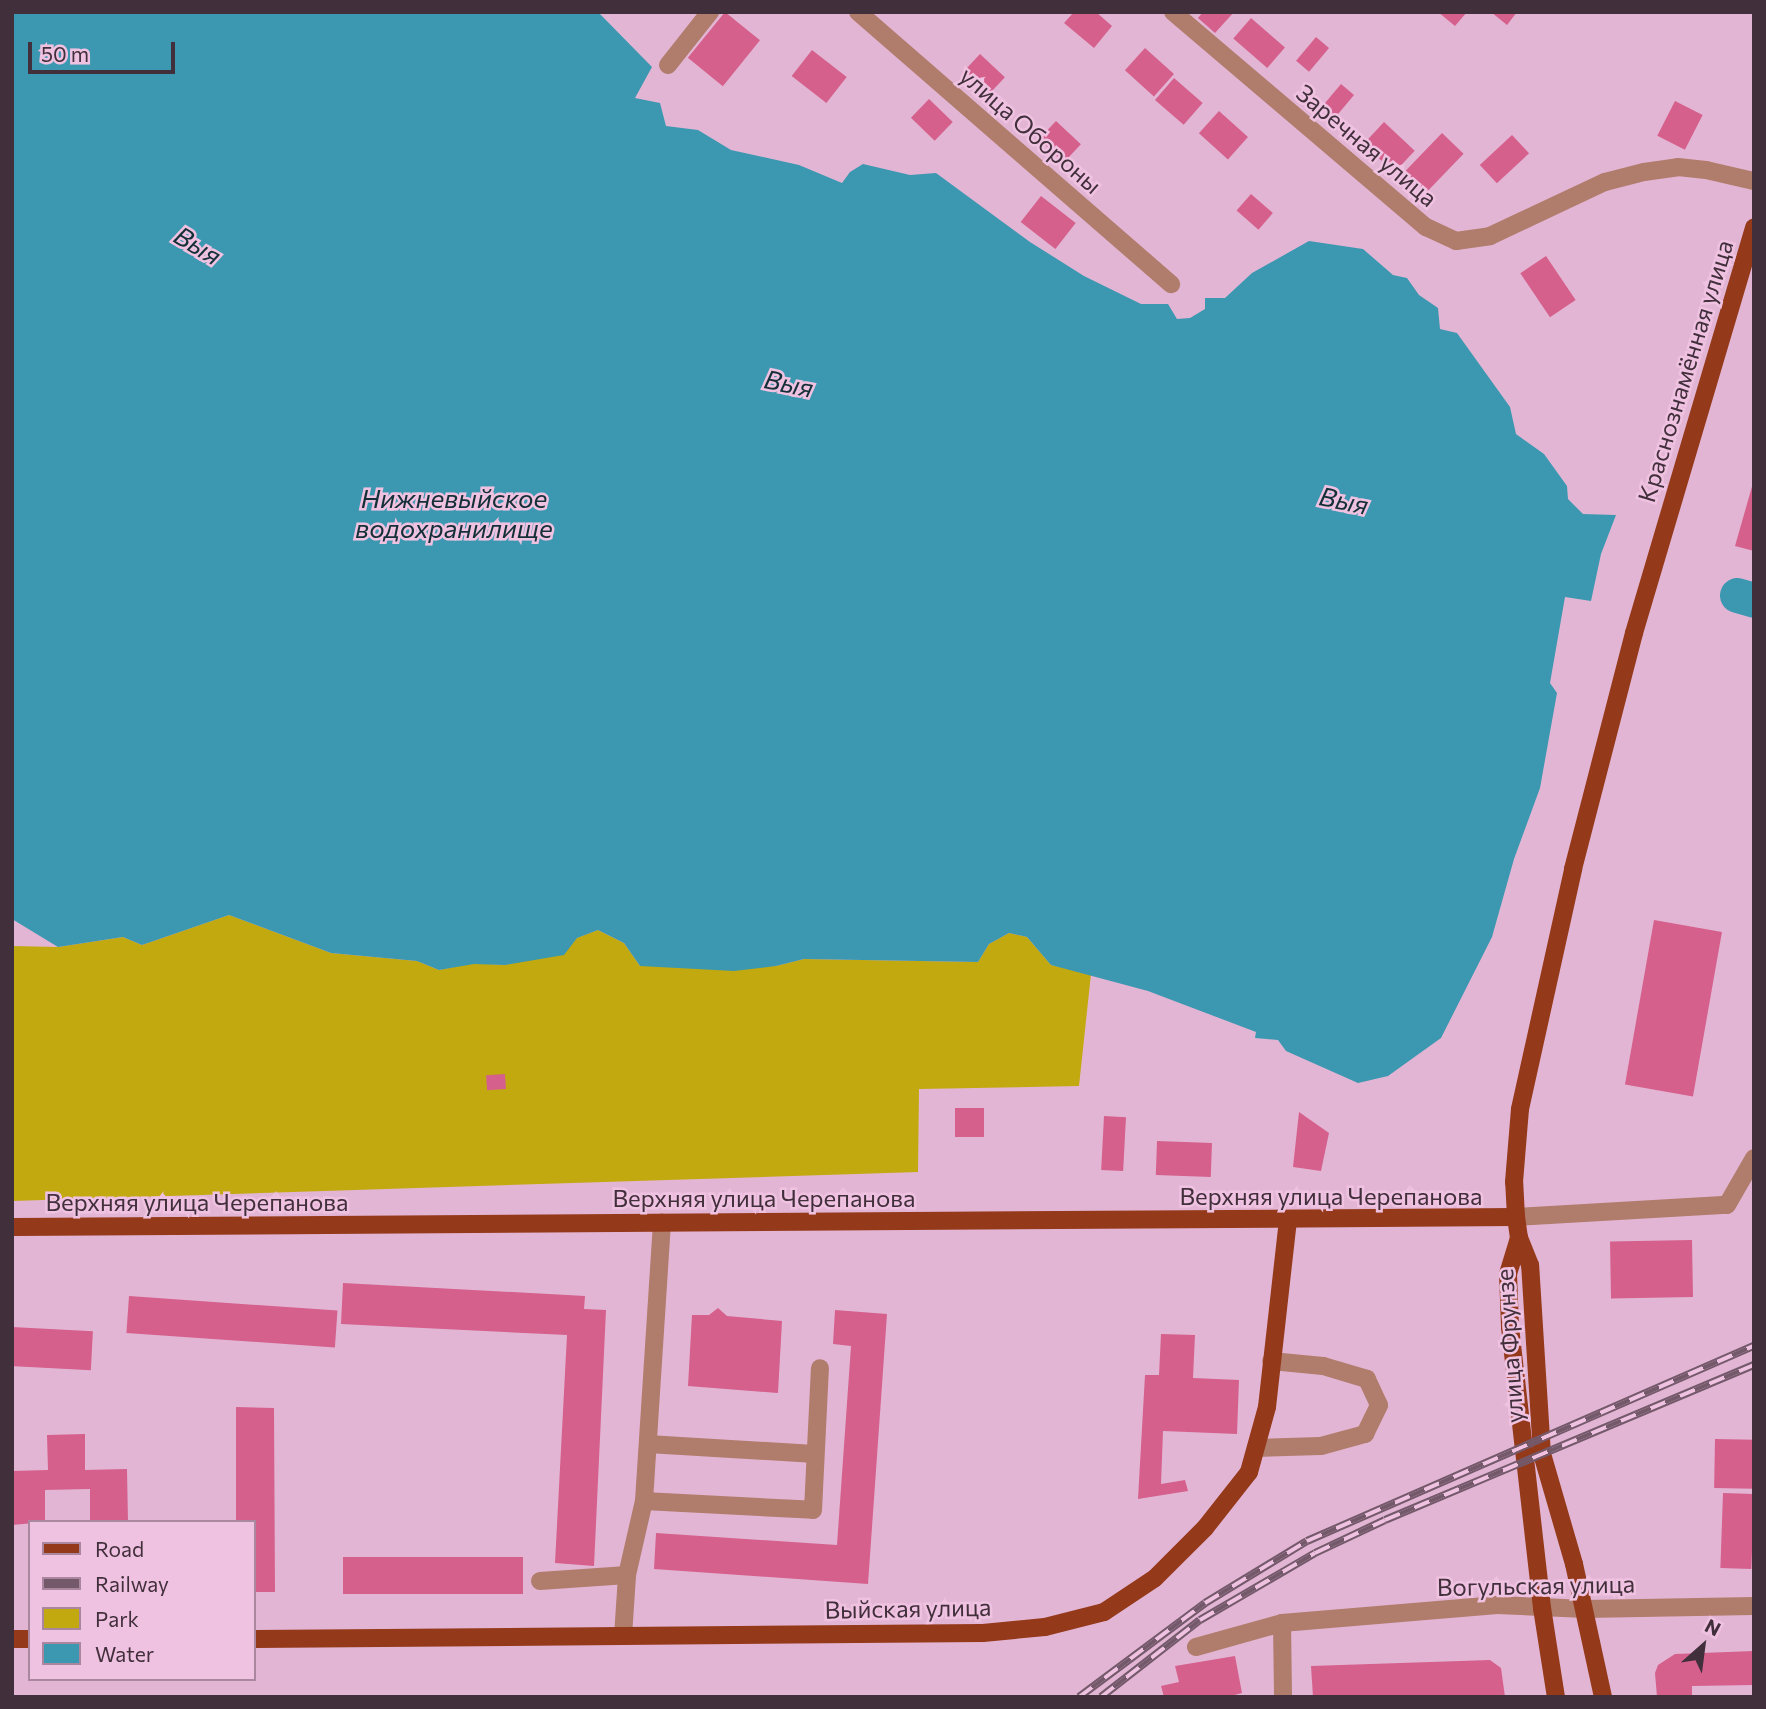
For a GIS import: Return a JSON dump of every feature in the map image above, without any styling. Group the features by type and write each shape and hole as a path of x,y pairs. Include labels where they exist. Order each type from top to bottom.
{"main road":[{"name":"Краснознамённая улица","path":"1519,1238 1514,1182 1520,1109 1573,869 1664,529 1754,227"},
{"name":"Верхняя улица Черепанова","path":"12,1227 1288,1221 1516,1217"},
{"name":"Выйская улица","path":"256,1639 984,1633 1045,1627 1104,1612 1155,1578 1205,1528 1249,1472 1267,1407 1288,1221"},
{"name":"улица Фрунзе","path":"1519,1238 1508,1274 1510,1327 1542,1608 1556,1697"},
{"name":"улица Фрунзе","path":"1519,1238 1530,1265 1542,1454 1585,1609 1603,1697"}],"street":[{"path":"668,65 709,12"},
{"name":"улица Обороны","path":"858,12 1171,284"},
{"name":"Заречная улица","path":"1173,12 1426,227 1456,240 1490,236 1605,182 1644,172 1678,167 1706,170 1754,181"},
{"path":"1516,1217 1727,1205 1754,1158"},
{"path":"623,1636 627,1575 644,1501 663,1223"},
{"path":"1256,1448 1321,1446 1365,1434 1379,1405 1367,1379 1323,1366 1271,1361"},
{"path":"644,1501 813,1510 821,1368"},
{"path":"648,1444 815,1454"},
{"path":"540,1581 627,1575"},
{"name":"Вогульская улица","path":"1196,1647 1282,1623 1497,1605 1585,1609 1754,1606"},
{"path":"1282,1623 1283,1697"}],"green space":[{"path":"229,915 331,953 417,961 439,970 474,963 505,965 598,930 624,943 640,966 776,966 804,959 978,962 989,944 1009,933 1027,937 1051,965 1091,974 1079,1086 919,1089 918,1172 12,1201 12,946 58,947 123,937 142,945"}],"water":[{"name":"Нижневыйское водохранилище","path":"12,12 598,12 652,67 635,98 660,103 666,126 698,130 731,150 799,165 842,183 850,172 863,164 910,175 936,173 1030,242 1084,276 1141,304 1168,304 1177,319 1190,318 1205,309 1205,298 1225,298 1252,273 1309,241 1363,249 1393,275 1407,278 1419,295 1438,308 1440,329 1457,333 1510,407 1516,434 1544,454 1567,486 1568,499 1583,514 1616,515 1601,554 1591,601 1565,597 1550,683 1557,693 1540,788 1514,859 1492,937 1441,1038 1388,1076 1358,1083 1286,1051 1278,1040 1255,1038 1256,1032 1148,991 1051,965 1027,937 1009,933 989,944 978,962 804,959 776,966 734,971 640,966 624,943 598,930 577,938 564,955 505,965 474,964 439,970 417,961 331,953 229,915 142,945 123,937 58,947 12,919"}],"building":[{"path":"725,12 760,40 723,86 688,58"},
{"path":"1074,12 1096,12 1112,26 1094,48 1064,23"},
{"path":"1203,12 1234,12 1215,33 1198,18"},
{"path":"1438,12 1467,12 1455,26"},
{"path":"1491,12 1517,12 1507,25"},
{"path":"1251,18 1285,48 1267,68 1233,38"},
{"path":"1316,37 1329,48 1309,72 1296,61"},
{"path":"1145,48 1174,74 1154,96 1125,70"},
{"path":"812,50 847,77 826,103 792,76"},
{"path":"980,54 1005,77 987,96 962,73"},
{"path":"1174,78 1203,103 1184,125 1155,100"},
{"path":"1341,84 1354,95 1334,119 1321,108"},
{"path":"929,99 953,122 935,141 911,118"},
{"path":"1675,101 1703,115 1685,150 1657,136"},
{"path":"1219,111 1248,137 1228,159 1199,133"},
{"path":"1056,121 1081,144 1064,162 1039,139"},
{"path":"1384,122 1415,151 1394,173 1364,144"},
{"path":"1442,133 1464,154 1427,192 1405,171"},
{"path":"1512,135 1529,153 1497,183 1480,165"},
{"path":"1251,194 1273,213 1258,230 1237,211"},
{"path":"1041,196 1076,223 1055,249 1021,222"},
{"path":"1546,256 1576,300 1550,317 1520,273"},
{"path":"1754,483 1754,551 1735,546"},
{"path":"1654,920 1722,932 1693,1096 1625,1084"},
{"path":"505,1074 506,1089 487,1090 486,1075"},
{"path":"955,1108 984,1108 984,1137 955,1137"},
{"path":"1299,1112 1329,1133 1321,1171 1293,1167"},
{"path":"1104,1116 1126,1117 1123,1171 1101,1170"},
{"path":"1157,1141 1212,1143 1211,1177 1156,1175"},
{"path":"1692,1240 1693,1297 1611,1298 1610,1241"},
{"path":"343,1283 585,1296 584,1309 606,1310 594,1566 555,1563 567,1335 341,1324"},
{"path":"129,1296 337,1311 335,1347 126,1333"},
{"path":"718,1308 727,1316 782,1321 778,1393 688,1386 692,1315 709,1315"},
{"path":"835,1310 887,1314 868,1584 654,1569 656,1533 837,1545 851,1346 833,1344"},
{"path":"12,1327 93,1331 91,1370 12,1366"},
{"path":"1161,1334 1195,1335 1193,1378 1239,1380 1237,1434 1163,1431 1161,1484 1185,1480 1188,1491 1138,1499 1145,1375 1159,1375"},
{"path":"236,1407 274,1408 275,1592 256,1592 256,1520 236,1520"},
{"path":"85,1434 85,1470 127,1469 128,1520 90,1520 90,1489 45,1490 45,1520 28,1520 28,1524 12,1525 12,1471 48,1470 47,1435"},
{"path":"1715,1439 1754,1440 1753,1489 1714,1488"},
{"path":"1723,1493 1754,1494 1751,1569 1720,1568"},
{"path":"343,1557 523,1557 523,1594 343,1594"},
{"path":"1754,1651 1754,1685 1692,1686 1692,1697 1657,1697 1655,1673 1658,1665 1675,1654"},
{"path":"1235,1656 1242,1693 1227,1697 1164,1697 1161,1686 1179,1682 1175,1666"},
{"path":"1490,1660 1501,1668 1505,1697 1313,1697 1311,1666"}],"waterway":[{"name":"Выя","path":"1737,595 1754,600"}],"railway":[{"path":"1079,1697 1205,1603 1307,1541 1754,1346"},
{"path":"1101,1697 1200,1620 1315,1553 1385,1520 1754,1365"}]}
